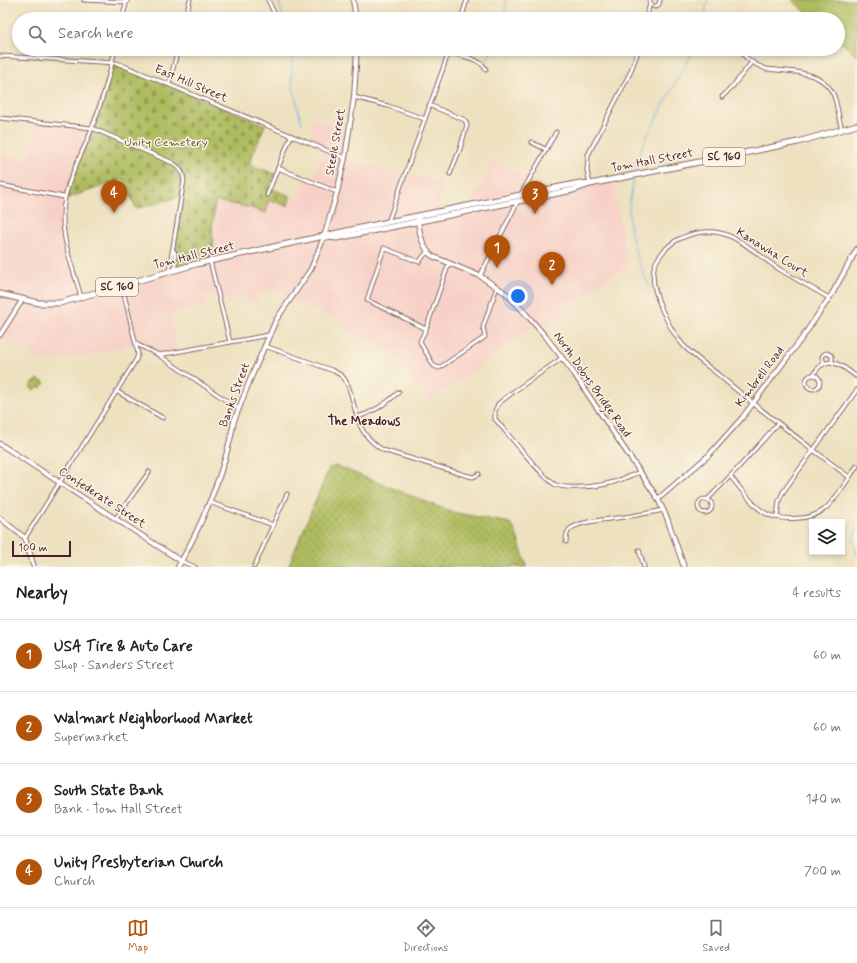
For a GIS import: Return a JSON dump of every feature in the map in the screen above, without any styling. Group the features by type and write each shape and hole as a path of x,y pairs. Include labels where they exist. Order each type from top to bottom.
{"main road":[{"name":"Tom Hall Street","path":"0,294 23,300 50,304 60,303 175,269 210,261 388,222 418,219 573,190 590,184 798,142 857,125"},
{"name":"Tom Hall Street","path":"324,237 337,238 521,195 580,183 590,184"}],"street":[{"path":"84,0 127,1 124,12"},
{"path":"187,12 190,0"},
{"path":"268,0 274,12"},
{"path":"353,0 355,12"},
{"path":"464,12 468,0"},
{"path":"650,1 653,6 656,6 659,4 660,0"},
{"path":"648,12 650,1"},
{"name":"East Hill Street","path":"0,56 112,62 169,84 345,158"},
{"path":"81,297 64,232 64,197 69,181 102,101 113,56"},
{"path":"169,84 176,56"},
{"name":"Steele Street","path":"324,237 345,158 354,97 357,56"},
{"path":"388,222 448,56"},
{"path":"464,56 484,66 486,70"},
{"path":"590,184 587,171 588,155 630,74 636,56"},
{"path":"744,56 752,62 766,69 808,74 827,84 835,98 842,130"},
{"path":"722,96 732,87 752,62"},
{"path":"354,97 388,106 425,119"},
{"path":"429,105 465,120 467,125 460,149 450,174"},
{"path":"0,118 92,128 177,166 182,172 183,186 169,271"},
{"path":"480,276 518,200 556,132"},
{"path":"267,195 292,136"},
{"path":"530,142 547,150"},
{"path":"278,168 337,192"},
{"path":"0,185 64,197"},
{"path":"418,219 423,245 427,252 419,262 384,248 367,300 426,329"},
{"name":"Kanawha Court","path":"829,298 779,269 741,242 721,233 704,232 685,236 672,242 661,255 654,268 653,284 658,300 666,319 684,345 753,404 849,477"},
{"name":"Banks Street","path":"178,567 209,502 216,484 238,409 269,335 276,320 311,269 324,237"},
{"name":"Kimbrell Road","path":"658,500 709,455 753,404 829,298 857,249"},
{"path":"173,250 175,253 175,269"},
{"name":"North Dobys Bridge Road","path":"427,252 432,256 480,276 507,294 526,314 562,358 640,472 664,510 684,567"},
{"path":"210,261 230,342"},
{"path":"449,263 426,329 420,341 434,366 439,368 485,336 483,327 497,287"},
{"path":"25,538 136,360 138,354 122,285"},
{"path":"0,335 23,300"},
{"path":"157,354 160,355 269,335"},
{"path":"136,344 157,354 238,409"},
{"path":"265,346 334,371 342,376 347,384 362,430 369,439 383,450 464,475 473,477 478,474"},
{"path":"824,364 822,358 823,355 827,353 831,355 832,362"},
{"path":"562,358 498,404 495,411 495,419 544,476 555,485 570,487 602,484 613,482 640,472"},
{"path":"813,375 818,377 820,381 817,387 813,388 807,386 806,382 808,377 813,375 817,369 824,364 832,362 839,364 857,377"},
{"path":"777,517 783,492 857,390"},
{"path":"116,391 163,418"},
{"path":"358,417 372,413 382,407 399,392"},
{"path":"707,500 711,503 712,507 707,512 703,512 699,508 699,504 702,500 707,500 730,477 756,450 778,423"},
{"name":"Confederate Street","path":"0,444 181,561 195,567"},
{"path":"730,477 761,510 771,516 801,518 818,514 828,507 857,466"},
{"path":"116,518 149,472"},
{"path":"254,567 287,494"},
{"path":"209,502 273,525"},
{"path":"566,542 567,533 570,529 581,524 664,510"},
{"path":"0,518 25,538 34,567"},
{"path":"639,550 644,567"}],"shaded area":[{"path":"313,118 348,130 345,156 402,177 411,174 444,185 435,214 469,207 493,161 531,179 522,196 523,199 612,179 628,266 593,288 545,325 531,329 430,401 381,341 369,336 366,340 343,328 345,323 290,300 283,289 258,294 260,301 246,304 244,296 221,301 219,293 204,297 206,306 170,314 177,351 160,354 137,344 82,357 41,360 0,337 0,155 29,159 36,123 92,129 68,186 63,213 64,232 81,296 53,303 24,300 50,305 62,303 184,268 215,261 212,232 215,201 247,207 265,213 269,200 288,206 290,196 300,199 306,180 313,179 323,152 310,141"}],"green space":[{"path":"792,0 857,0 857,56 845,46 845,12 806,12"},
{"name":"Unity Cemetery","path":"113,63 265,125 249,164 275,174 270,188 290,196 288,206 269,200 266,213 247,207 215,201 212,232 215,258 176,268 174,249 182,196 136,209 124,179 65,199 68,186 84,151"},
{"path":"38,379 45,383 41,388 38,387 34,390 30,387 34,381 36,382"},
{"path":"337,466 452,512 510,523 515,530 527,567 288,567 329,468"}],"waterway":[{"path":"278,0 282,12"},
{"path":"505,12 506,0"},
{"path":"705,12 708,0"},
{"path":"292,56 292,82 302,124"},
{"path":"485,66 489,56"},
{"path":"635,169 638,156 646,138 690,56"},
{"path":"633,181 629,204 630,228 638,259 650,288"},
{"path":"857,529 853,539 857,556"}],"place":[{"name":"Unity Presbyterian Church","path":"114,213"},
{"name":"South State Bank","path":"535,214"},
{"name":"USA Tire & Auto Care","path":"497,268"},
{"name":"Walmart Neighborhood Market","path":"552,285"}],"district":[{"name":"The Meadows","path":"364,421"}]}
